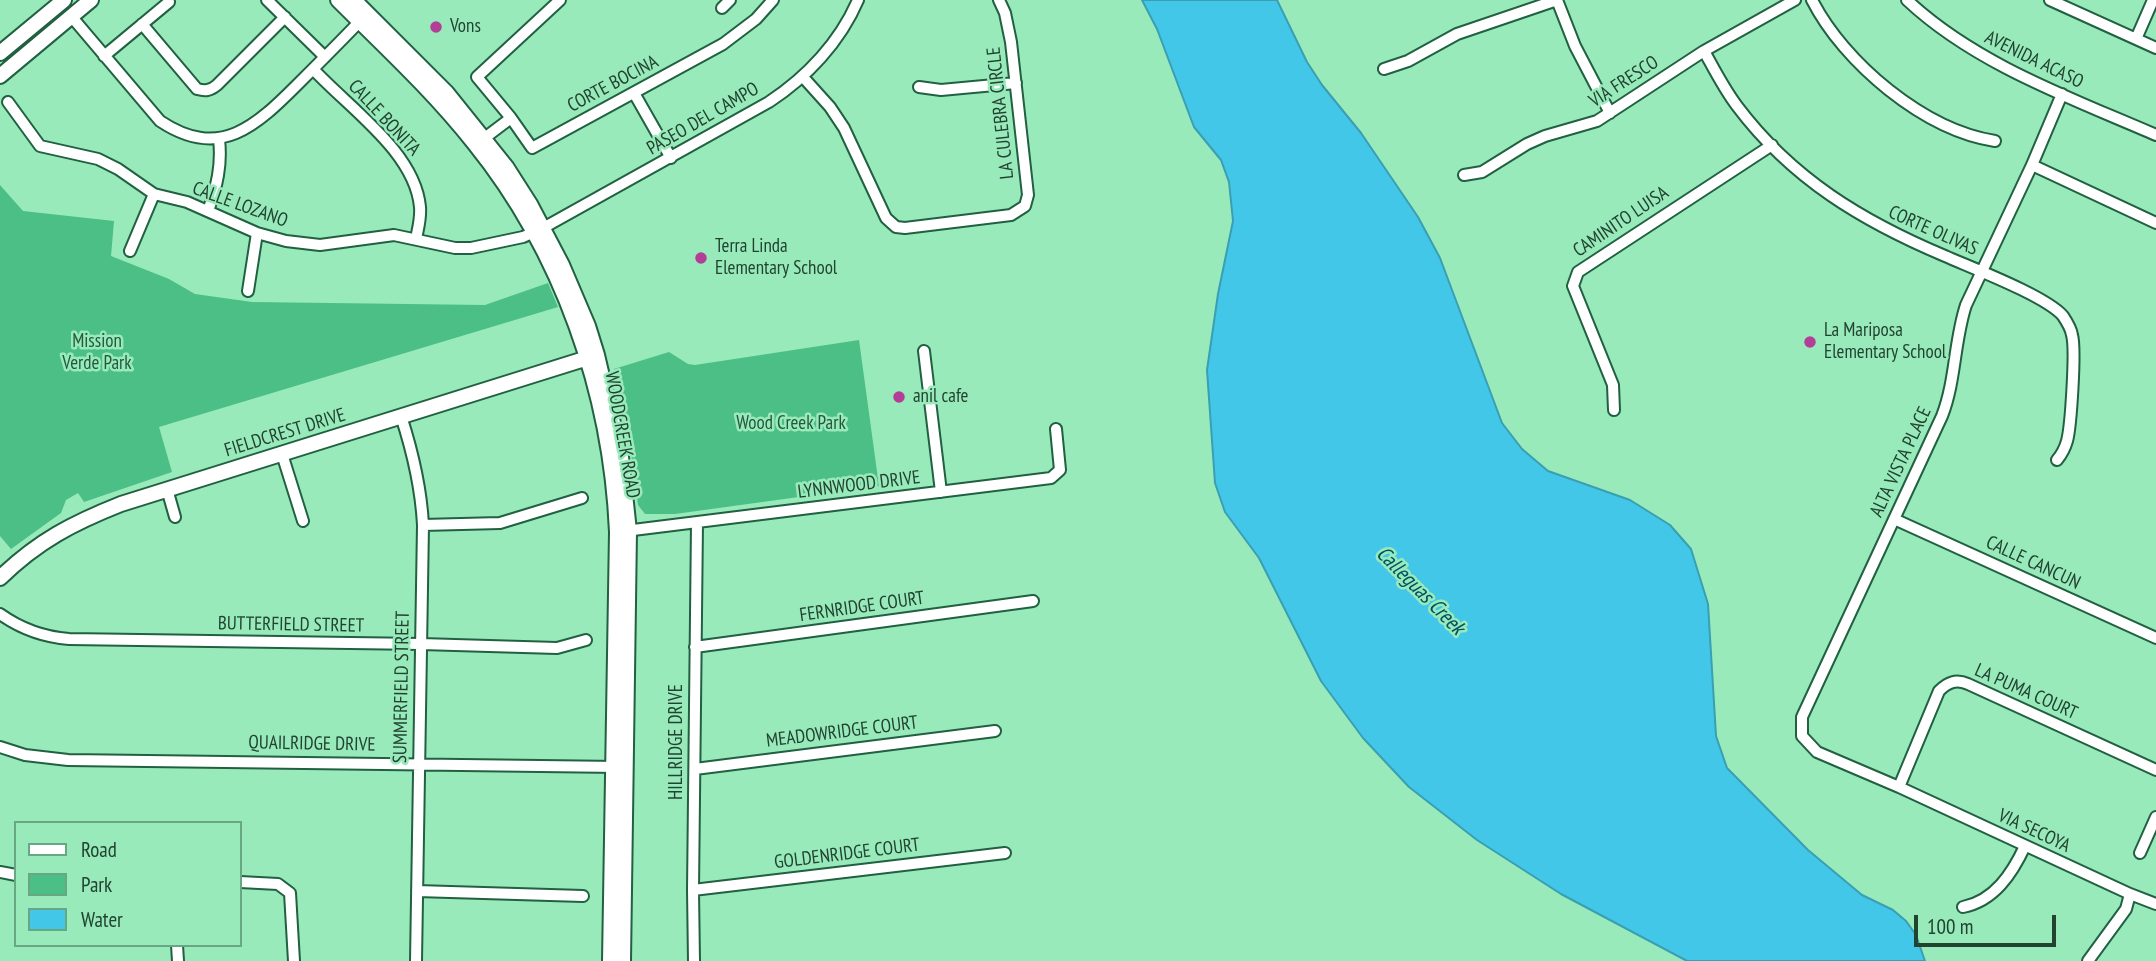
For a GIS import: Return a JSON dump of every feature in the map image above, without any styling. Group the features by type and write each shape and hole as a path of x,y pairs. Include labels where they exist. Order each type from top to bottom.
{"main road":[{"path":"0,53 64,0"},
{"path":"0,76 91,0"},
{"name":"WOODCREEK ROAD","path":"338,0 363,18 438,83 480,141 507,168 538,230 573,290 593,357 621,457 622,961"},
{"name":"WOODCREEK ROAD","path":"354,0 363,18"},
{"name":"FIELDCREST DRIVE","path":"0,578 52,536 75,522 121,504 593,357"},
{"name":"WOODCREEK ROAD","path":"610,961 620,767"}],"street":[{"path":"267,0 325,57"},
{"path":"480,141 511,118 477,77 560,0"},
{"name":"CORTE BOCINA","path":"511,118 532,148 741,33 773,0"},
{"name":"PASEO DEL CAMPO","path":"538,230 769,102 803,77 836,38 858,0"},
{"name":"LA CULEBRA CIRCLE","path":"803,77 830,107 844,128 886,218 896,227 1011,215 1025,206 1028,195 1009,26 999,0"},
{"path":"1384,69 1408,61 1457,34 1557,0 1575,46 1610,113"},
{"name":"VIA FRESCO","path":"1464,175 1482,172 1527,144 1545,136 1581,128 1610,113 1703,51 1794,0"},
{"path":"1812,0 1821,17 1842,44 1890,90 1938,121 1977,139 1995,141"},
{"name":"AVENIDA ACASO","path":"1906,0 1961,43 2062,94 2156,135"},
{"path":"2050,0 2156,48"},
{"path":"2136,39 2153,0"},
{"path":"104,56 169,2"},
{"path":"71,16 160,121 189,136 219,139 239,132 267,115 363,18"},
{"path":"142,23 197,89 204,91 217,85 285,17"},
{"name":"CORTE OLIVAS","path":"1703,51 1737,106 1772,145 1814,185 1854,212 1907,240 1982,271 2058,311 2070,327 2074,346 2068,435 2063,452 2057,460"},
{"name":"CALLE BONITA","path":"313,69 403,162 414,182 420,207 416,239"},
{"path":"919,87 941,90 1016,83"},
{"path":"634,93 671,158"},
{"name":"ALTA VISTA PLACE","path":"1899,787 1817,752 1806,743 1801,728 1802,717 1947,404 1961,321 2062,94"},
{"name":"CALLE LOZANO","path":"8,102 40,146 98,159 118,169 154,194 208,211 257,233 286,241 320,245 394,235 455,248 471,248 538,230"},
{"path":"208,211 217,186 220,167 219,139"},
{"name":"CAMINITO LUISA","path":"1614,410 1613,385 1573,286 1578,272 1772,145"},
{"path":"2032,165 2156,223"},
{"path":"130,251 154,194"},
{"path":"248,291 257,233"},
{"path":"924,351 941,492"},
{"name":"SUMMERFIELD STREET","path":"401,416 418,478 423,525 416,961"},
{"name":"LYNNWOOD DRIVE","path":"623,531 1051,478 1060,470 1061,463 1056,429"},
{"path":"282,454 303,521"},
{"path":"167,489 175,517"},
{"path":"423,525 500,523 582,498"},
{"name":"CALLE CANCUN","path":"1895,519 2156,639"},
{"name":"HILLRIDGE DRIVE","path":"694,961 697,523"},
{"name":"FERNRIDGE COURT","path":"695,647 1033,601"},
{"name":"BUTTERFIELD STREET","path":"0,614 15,625 32,632 69,639 556,648 586,640"},
{"name":"LA PUMA COURT","path":"1899,787 1939,691 1955,681 1968,684 2156,770"},
{"name":"MEADOWRIDGE COURT","path":"695,769 995,731"},
{"name":"QUAILRIDGE DRIVE","path":"0,747 25,755 68,760 620,767"},
{"name":"VIA SECOYA","path":"1899,787 2156,904"},
{"path":"2140,853 2156,817"},
{"path":"1963,907 1975,905 1992,895 2018,861 2025,846"},
{"name":"GOLDENRIDGE COURT","path":"693,890 1005,853"},
{"path":"242,882 278,884 290,893 294,961"},
{"path":"417,891 583,896"},
{"path":"2088,961 2126,909 2130,894"}],"green space":[{"name":"Mission Verde Park","path":"0,185 23,211 114,221 111,256 169,279 195,294 252,302 485,305 548,283 558,307 159,427 172,472 84,502 78,493 66,500 61,513 11,549 0,536"},
{"name":"Wood Creek Park","path":"859,340 879,486 675,514 645,514 638,505 630,445 614,369 669,352 688,364 695,365"}],"water":[{"name":"Calleguas Creek","path":"1142,0 1277,0 1307,62 1361,133 1418,217 1440,258 1502,423 1522,449 1548,471 1630,500 1670,525 1691,549 1708,604 1716,736 1727,768 1808,850 1862,895 1893,910 1906,921 1916,935 1925,961 1687,961 1561,894 1477,840 1409,787 1363,738 1321,681 1259,558 1225,512 1215,483 1207,370 1218,294 1233,221 1229,182 1221,160 1194,127 1157,29"}],"place":[{"name":"Vons","path":"436,27"},
{"name":"Terra Linda Elementary School","path":"701,258"},
{"name":"La Mariposa Elementary School","path":"1810,342"},
{"name":"anil cafe","path":"899,397"}]}
